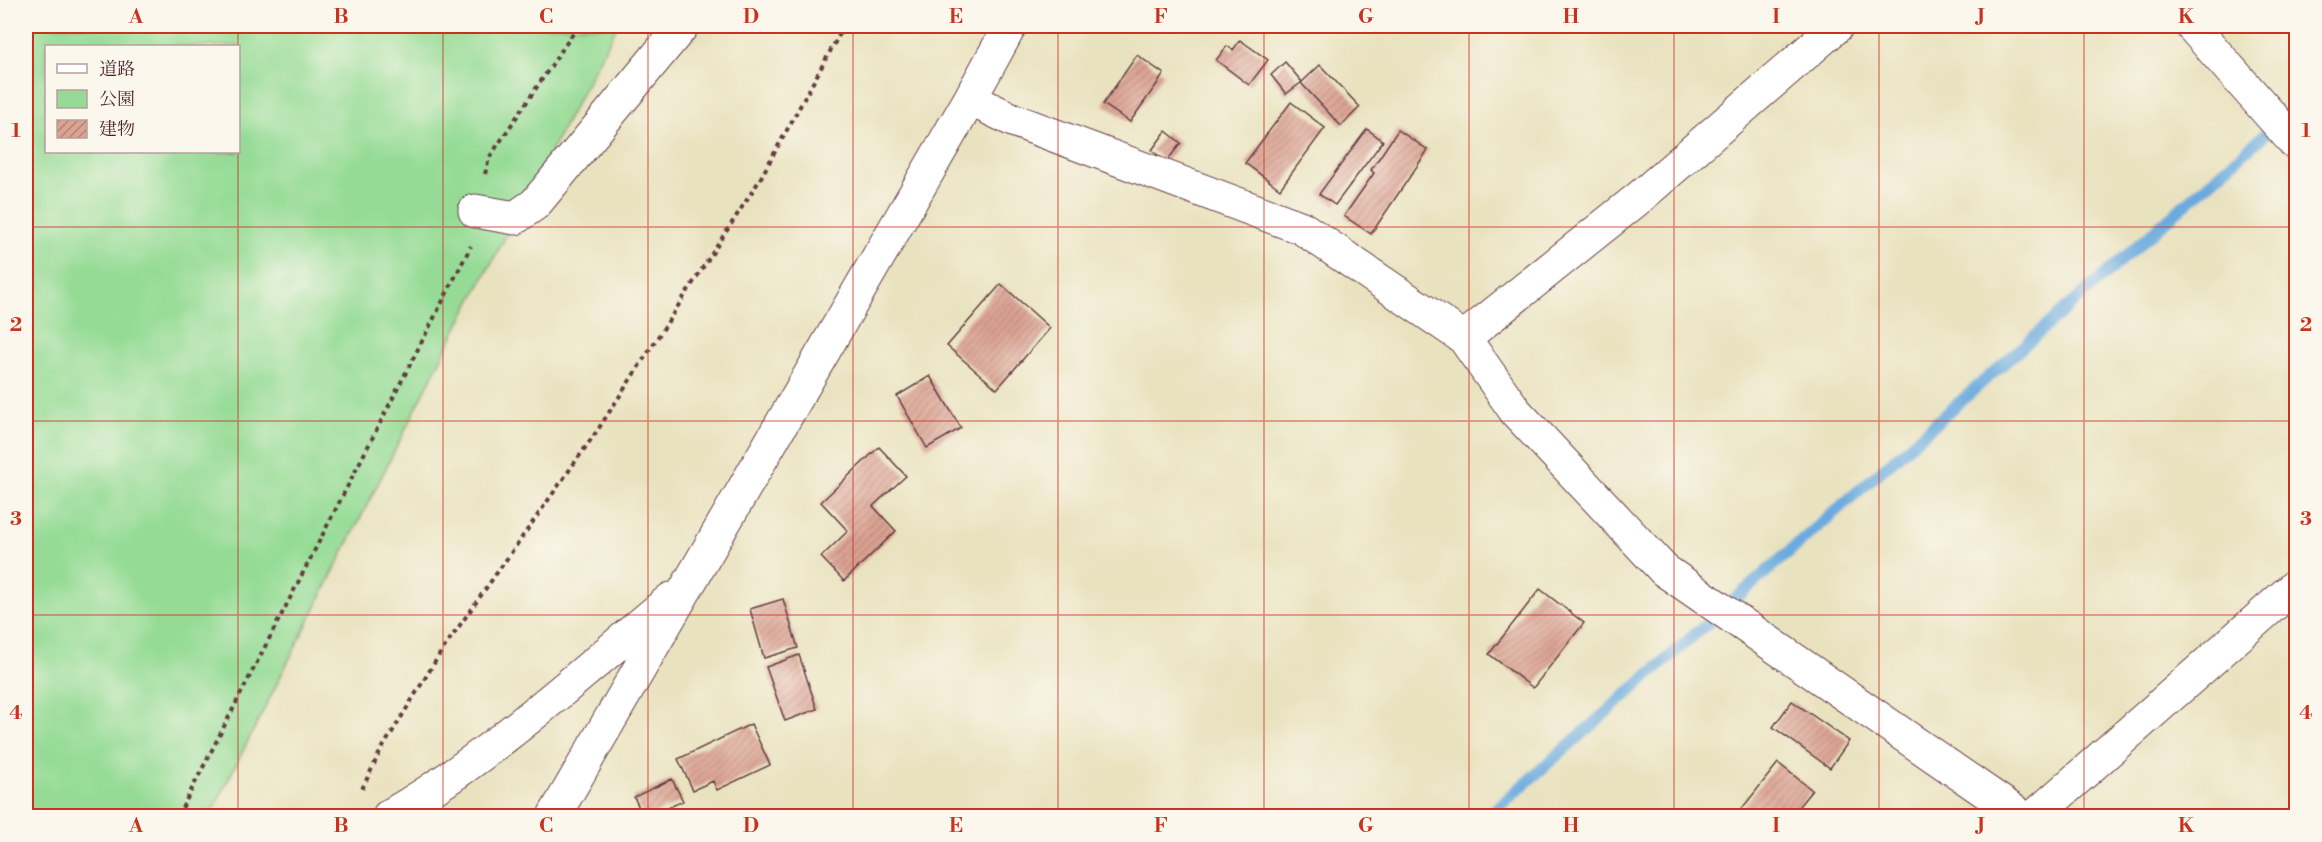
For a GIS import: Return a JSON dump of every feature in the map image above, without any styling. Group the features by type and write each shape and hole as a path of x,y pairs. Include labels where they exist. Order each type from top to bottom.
{"street":[{"path":"475,212 515,218 535,204 682,26"},
{"path":"554,816 970,99 1010,26"},
{"path":"1464,338 1640,197 1837,26"},
{"path":"2192,26 2296,144"},
{"path":"970,99 1013,120 1302,228 1464,338 1516,412 1664,570 2021,816"},
{"path":"2035,816 2296,585"},
{"path":"389,816 418,800 509,733 686,586"}],"path":[{"path":"178,816 473,241 475,212 489,158 578,26"},
{"path":"359,795 380,752 441,652 597,431 759,181 844,26"}],"green space":[{"path":"26,26 617,26 450,341 210,816 26,816"}],"building":[{"path":"1240,40 1268,60 1249,85 1216,60 1227,46 1233,50"},
{"path":"1137,55 1164,74 1130,122 1103,104"},
{"path":"1285,62 1302,82 1286,94 1271,75"},
{"path":"1320,65 1360,107 1341,126 1301,83"},
{"path":"1291,102 1325,128 1280,189 1245,163"},
{"path":"1367,129 1383,141 1335,205 1319,194"},
{"path":"1398,130 1428,150 1371,234 1344,216 1374,173 1371,170"},
{"path":"1166,131 1181,143 1166,162 1152,150"},
{"path":"1001,284 1050,328 997,389 947,346"},
{"path":"930,376 961,428 927,448 897,396"},
{"path":"879,447 906,476 873,506 896,531 844,581 821,557 848,531 821,502"},
{"path":"1540,589 1584,623 1533,688 1489,654"},
{"path":"783,599 798,648 764,658 750,609"},
{"path":"799,655 817,709 785,721 766,667"},
{"path":"1792,701 1849,741 1830,768 1773,727"},
{"path":"751,724 770,765 717,790 713,781 693,790 678,759"},
{"path":"1778,763 1812,790 1791,816 1736,816"},
{"path":"672,779 683,801 650,816 643,816 634,797"}],"waterway":[{"path":"1488,816 2296,107"}]}
